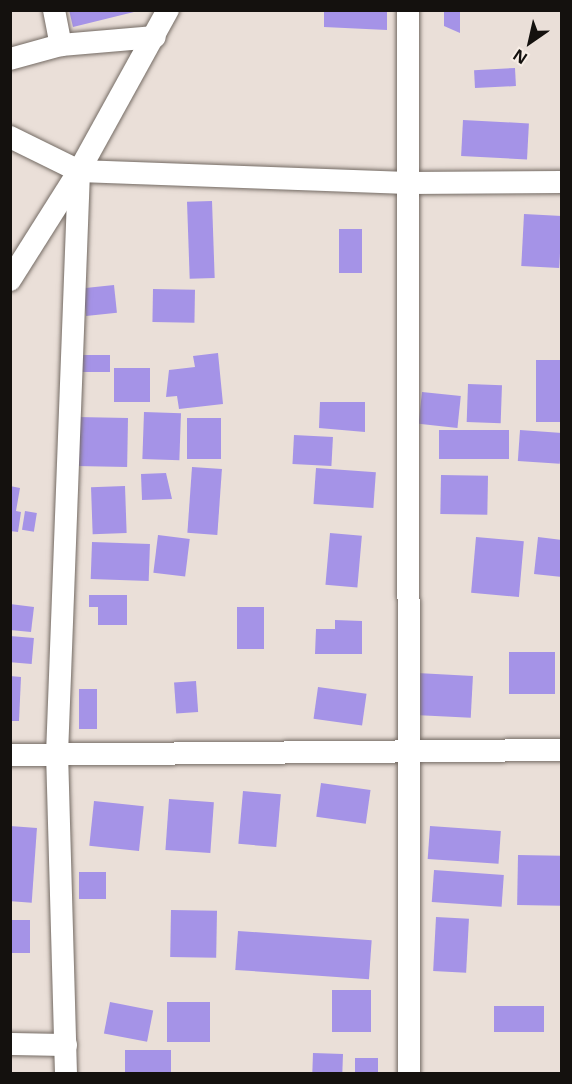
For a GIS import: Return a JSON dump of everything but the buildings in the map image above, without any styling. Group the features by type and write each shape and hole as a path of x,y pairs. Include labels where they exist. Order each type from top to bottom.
{"street":[{"path":"54,10 61,45"},
{"path":"10,280 79,171 168,10"},
{"path":"408,10 412,750 409,1074"},
{"path":"10,58 61,45 155,36"},
{"path":"10,137 79,171 408,183 561,182"},
{"path":"66,1074 57,755 79,171"},
{"path":"10,755 561,750"},
{"path":"10,1044 66,1045"}]}
